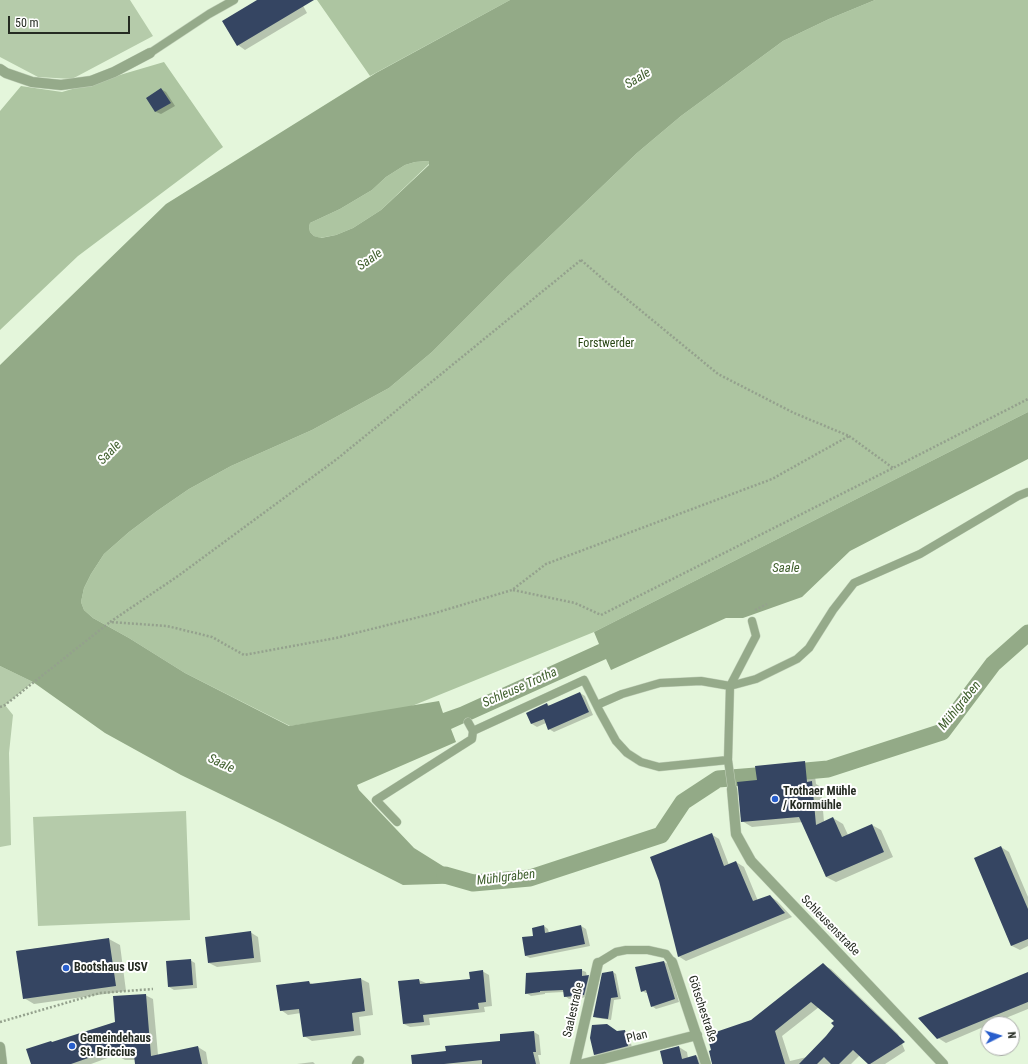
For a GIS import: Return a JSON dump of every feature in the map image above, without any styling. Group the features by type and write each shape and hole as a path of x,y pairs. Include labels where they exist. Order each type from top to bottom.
{"street":[{"path":"0,69 6,73 32,82 61,85 91,81 114,72 150,53"},
{"name":"Schleusenstraße","path":"732,789 736,834 751,861 943,1064"},
{"name":"Götschestraße","path":"672,962 706,1064"},
{"name":"Saalestraße","path":"575,1064 598,963"},
{"name":"Plan","path":"583,1064 697,1035"},
{"path":"0,1047 2,1064"}],"lane":[{"path":"150,53 208,14 234,0"},
{"path":"597,705 622,694 660,683 701,681 730,686 756,679 797,659 809,648 854,583 920,554 1018,496 1028,492"},
{"path":"732,789 728,760 730,686 756,636 752,622"},
{"path":"473,731 584,680 616,741 626,753 641,762 659,767 728,760"},
{"path":"397,822 374,797 472,740 473,731 468,722"},
{"path":"598,963 616,952 626,950 648,950 666,954 672,962"}],"path":[{"path":"0,707 5,705 110,622 178,576 337,459 581,260 718,374 794,413 849,436 893,468"},
{"path":"512,590 575,603 601,615 1028,399"},
{"path":"110,622 167,626 212,637 244,655 336,638 435,613 512,590 546,564 772,479 849,436"},
{"path":"0,1022 100,993 153,989"}],"shaded area":[{"path":"0,0 130,0 153,36 72,79 38,77 0,57"},
{"path":"0,666 33,682 5,705 13,715 9,753 11,845 0,847"},
{"path":"186,811 190,920 38,926 33,817"}],"green space":[{"path":"317,0 510,0 370,76"},
{"name":"Forstwerder","path":"875,0 1028,0 1028,412 594,632 407,708 290,726 185,673 129,638 93,618 84,610 81,602 84,588 91,574 104,554 129,532 189,489 231,466 312,430 389,388 432,352 508,276 637,153 681,116 783,41 829,19"},
{"path":"164,62 223,147 78,256 0,330 0,111 21,86 62,92"},
{"path":"428,161 429,164 381,210 353,228 336,235 320,238 314,236 310,232 310,223 340,209 372,190 386,177 405,165 415,162"}],"water":[{"path":"510,0 875,0 829,19 783,41 681,116 637,153 508,276 432,352 389,388 312,430 231,466 189,489 129,532 104,554 84,588 81,602 84,610 93,618 129,638 185,673 289,726 439,701 443,713 460,707 599,644 594,632 1028,412 1028,459 850,551 802,597 743,618 726,618 611,670 606,659 451,729 456,742 357,785 359,790 414,848 470,883 403,885 181,775 105,733 33,682 0,666 0,365 166,204 376,73","holes":["415,162 429,162 429,165 381,210 353,228 336,235 321,238 314,236 310,232 310,223 340,209 372,190 386,177 405,165"]}],"building":[{"path":"257,0 314,0 237,46 222,21"},
{"path":"161,88 171,103 155,112 146,98"},
{"path":"580,692 589,712 548,730 544,719 531,724 526,713 547,703 548,706"},
{"path":"805,761 807,782 812,781 816,825 833,817 842,837 872,824 884,852 826,877 799,817 741,822 737,782 757,780 755,766"},
{"path":"712,833 724,866 736,861 753,901 770,895 785,913 678,957 659,881 650,857"},
{"path":"1001,846 1028,909 1028,939 1011,946 974,858"},
{"path":"544,925 545,933 581,925 585,944 525,956 522,937 533,936 532,928"},
{"path":"251,931 254,958 208,963 205,937"},
{"name":"Bootshaus USV","path":"109,938 116,986 23,999 16,951"},
{"path":"191,959 193,985 168,987 166,961"},
{"path":"664,961 675,999 651,1007 646,990 641,992 635,967"},
{"path":"823,963 905,1042 870,1064 868,1064 853,1050 839,1064 831,1064 824,1057 817,1064 799,1064 834,1026 831,1023 834,1021 811,1002 775,1031 785,1064 712,1064 709,1051 711,1050 707,1035 751,1020"},
{"path":"582,969 582,976 589,975 584,995 564,997 563,990 540,991 525,994 526,973"},
{"path":"483,970 486,1002 478,1003 479,1009 423,1015 424,1022 403,1024 398,981 419,979 420,984 470,979 469,972"},
{"path":"613,971 618,997 611,998 608,1019 593,1017 602,973"},
{"path":"1028,972 1028,1002 994,1016 980,1016 980,1022 937,1039 918,1018"},
{"path":"361,978 365,1011 352,1013 354,1031 303,1037 299,1009 280,1011 276,985 309,981 310,984"},
{"path":"146,994 151,1056 198,1046 202,1064 135,1064 134,1055 118,1056 117,1048 71,1064 31,1064 26,1049 115,1022 113,996"},
{"path":"607,1024 617,1031 625,1030 628,1046 594,1055 590,1038 592,1025"},
{"path":"534,1031 536,1052 533,1052 536,1064 482,1064 482,1060 444,1064 412,1064 411,1055 446,1051 445,1046 500,1041 500,1034"},
{"path":"679,1046 682,1059 696,1055 699,1064 663,1064 660,1051"}],"waterway":[{"name":"Mühlgraben","path":"806,771 828,769 942,732 993,664 1028,633"},
{"name":"Mühlgraben","path":"445,875 473,883 530,878 661,835 683,802 718,779 756,776"}],"place":[{"name":"Trothaer Mühle / Kornmühle","path":"775,799"},
{"name":"Bootshaus USV","path":"66,968"},
{"name":"Gemeindehaus St. Briccius","path":"72,1046"}],"water label":[{"name":"Saale","path":"638,79"},
{"name":"Saale","path":"370,260"},
{"name":"Saale","path":"110,453"},
{"name":"Saale","path":"786,569"},
{"name":"Schleuse Trotha","path":"520,688"},
{"name":"Saale","path":"221,764"}]}
